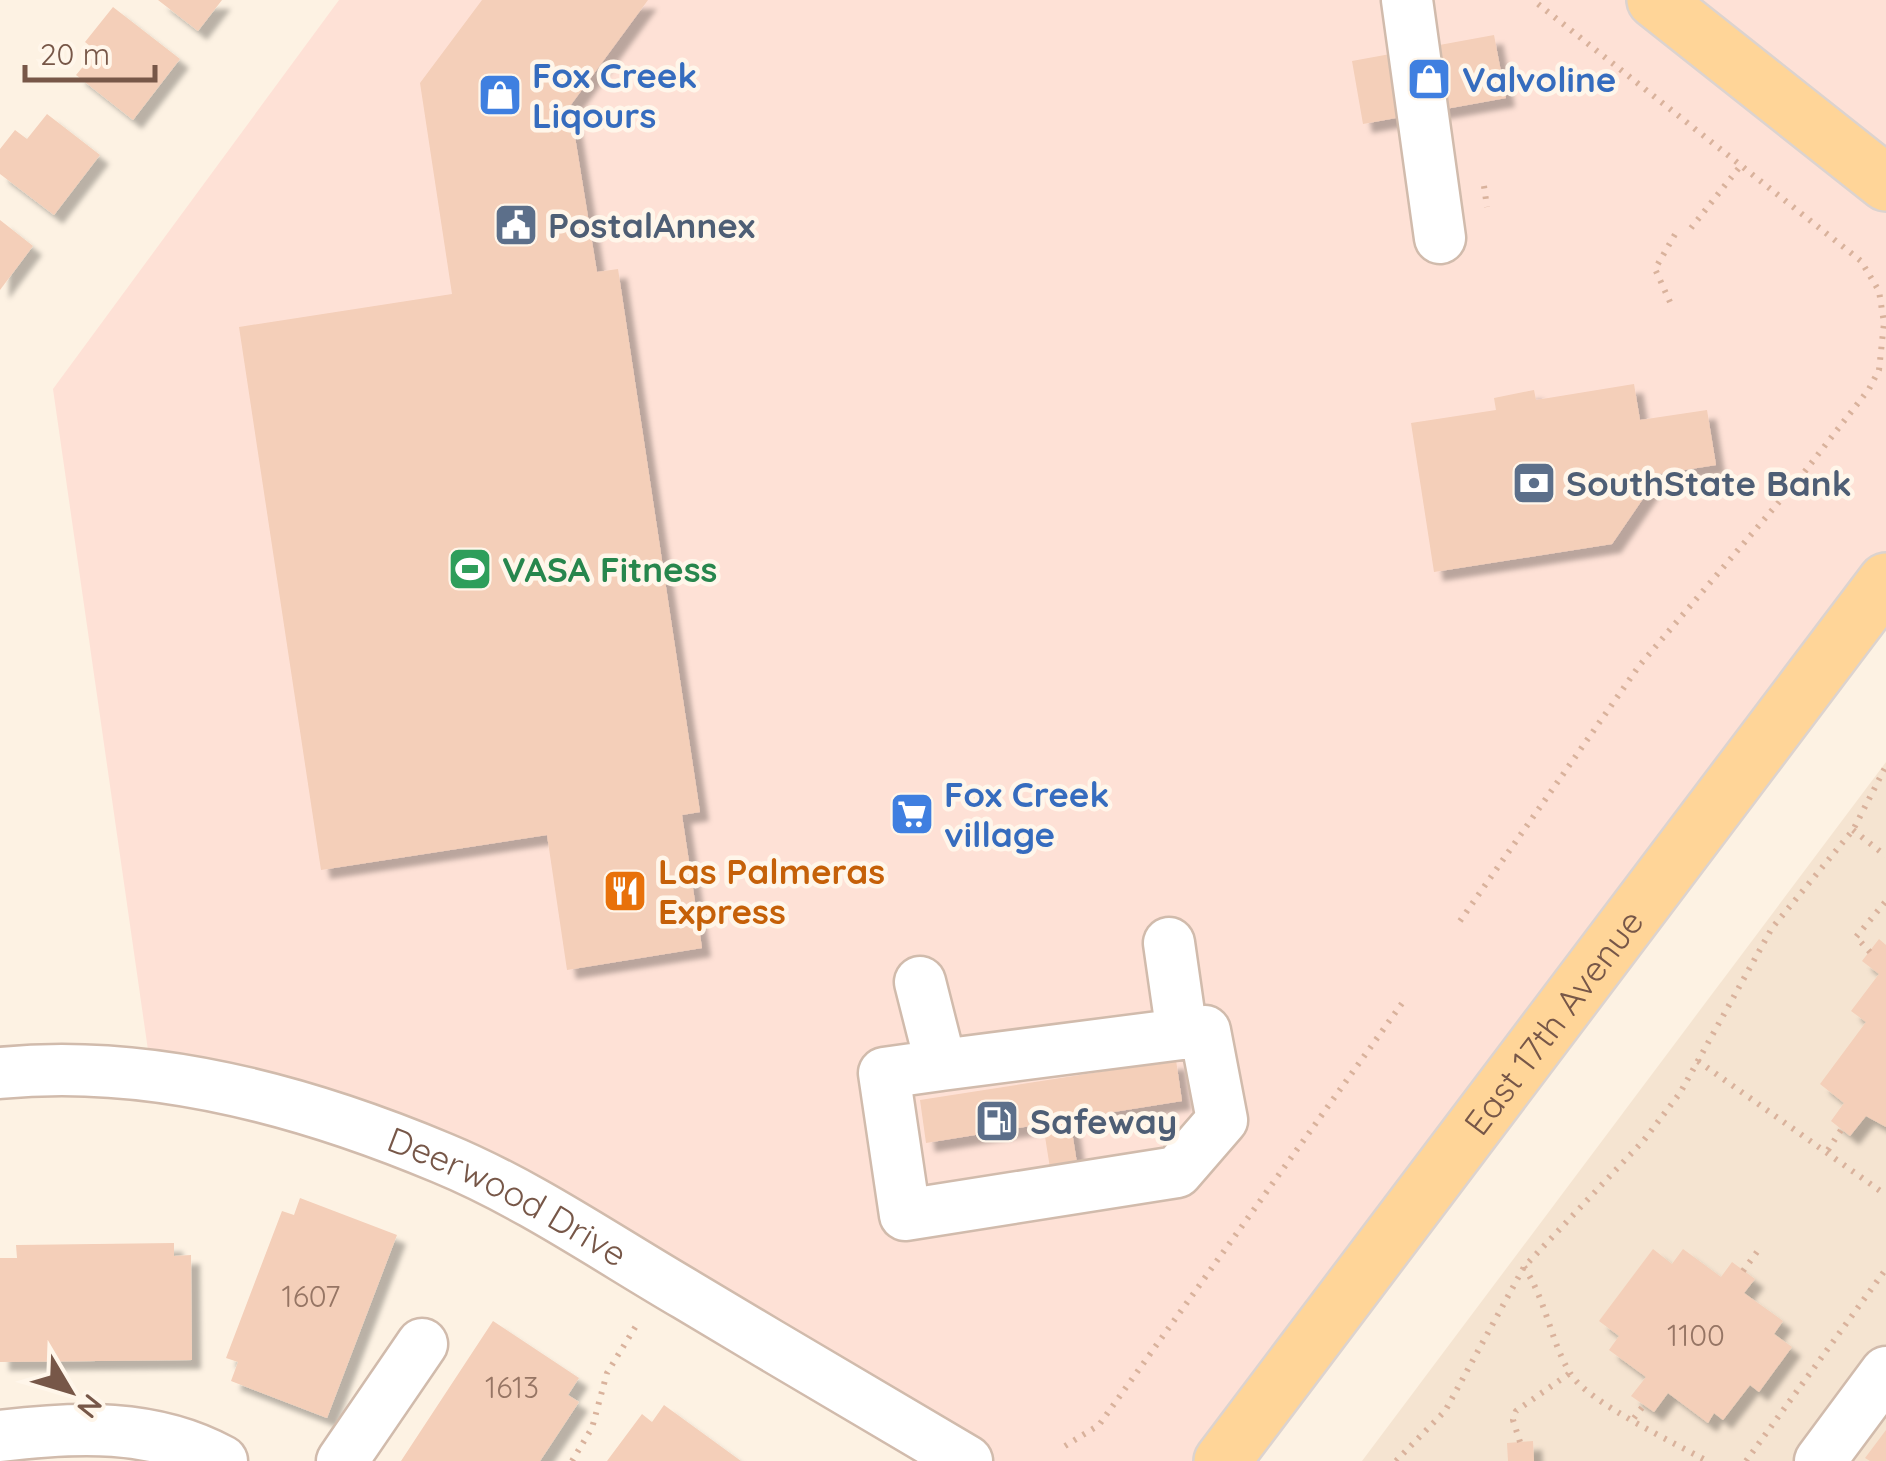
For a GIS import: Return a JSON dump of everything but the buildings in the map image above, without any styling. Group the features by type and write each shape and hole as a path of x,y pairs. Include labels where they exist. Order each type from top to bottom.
{"main road":[{"path":"1655,0 1886,183"},
{"name":"East 17th Avenue","path":"1222,1461 1886,581"}],"street":[{"path":"1407,0 1440,238"},
{"path":"1168,943 1182,1034"},
{"path":"920,982 941,1065"},
{"path":"1205,1032 1222,1120 1177,1172 905,1215 884,1072 941,1065 1205,1032"},
{"name":"Deerwood Drive","path":"0,1074 60,1070 152,1078 310,1110 445,1159 664,1282 967,1461"},
{"path":"342,1461 422,1344"},
{"path":"1820,1461 1886,1372"},
{"path":"0,1436 61,1428 136,1433 174,1441 222,1461"}],"path":[{"path":"1460,921 1639,666 1802,475 1869,389 1879,370 1885,323 1879,291 1861,260 1534,0"},
{"path":"1692,228 1742,164"},
{"path":"1670,302 1654,269 1677,230"},
{"path":"1396,1461 1446,1411 1524,1266 1644,1140 1698,1061 1772,928 1853,830 1886,766"},
{"path":"1853,830 1886,856"},
{"path":"1870,952 1856,937 1886,900"},
{"path":"1065,1446 1099,1425 1403,1002"},
{"path":"1698,1061 1886,1195"},
{"path":"1828,1150 1842,1130"},
{"path":"1743,1271 1757,1252"},
{"path":"1524,1266 1543,1297 1570,1373 1605,1404 1707,1461"},
{"path":"1746,1461 1886,1270"},
{"path":"572,1461 592,1428 606,1373 664,1282"},
{"path":"1520,1442 1514,1420 1516,1411 1570,1373"},
{"path":"1634,1418 1644,1405"}],"shaded area":[{"name":"Fox Creek village","path":"339,0 1886,0 1886,581 1222,1461 967,1461 445,1159 152,1078 53,389"},
{"path":"1886,762 1886,1461 1362,1461"}],"place":[{"name":"Valvoline","path":"1429,79"},
{"name":"Fox Creek Liqours","path":"500,95"},
{"name":"PostalAnnex","path":"516,225"},
{"name":"SouthState Bank","path":"1534,483"},
{"name":"VASA Fitness","path":"470,569"},
{"name":"Fox Creek village","path":"912,814"},
{"name":"Las Palmeras Express","path":"625,891"},
{"name":"Safeway","path":"997,1121"}]}
